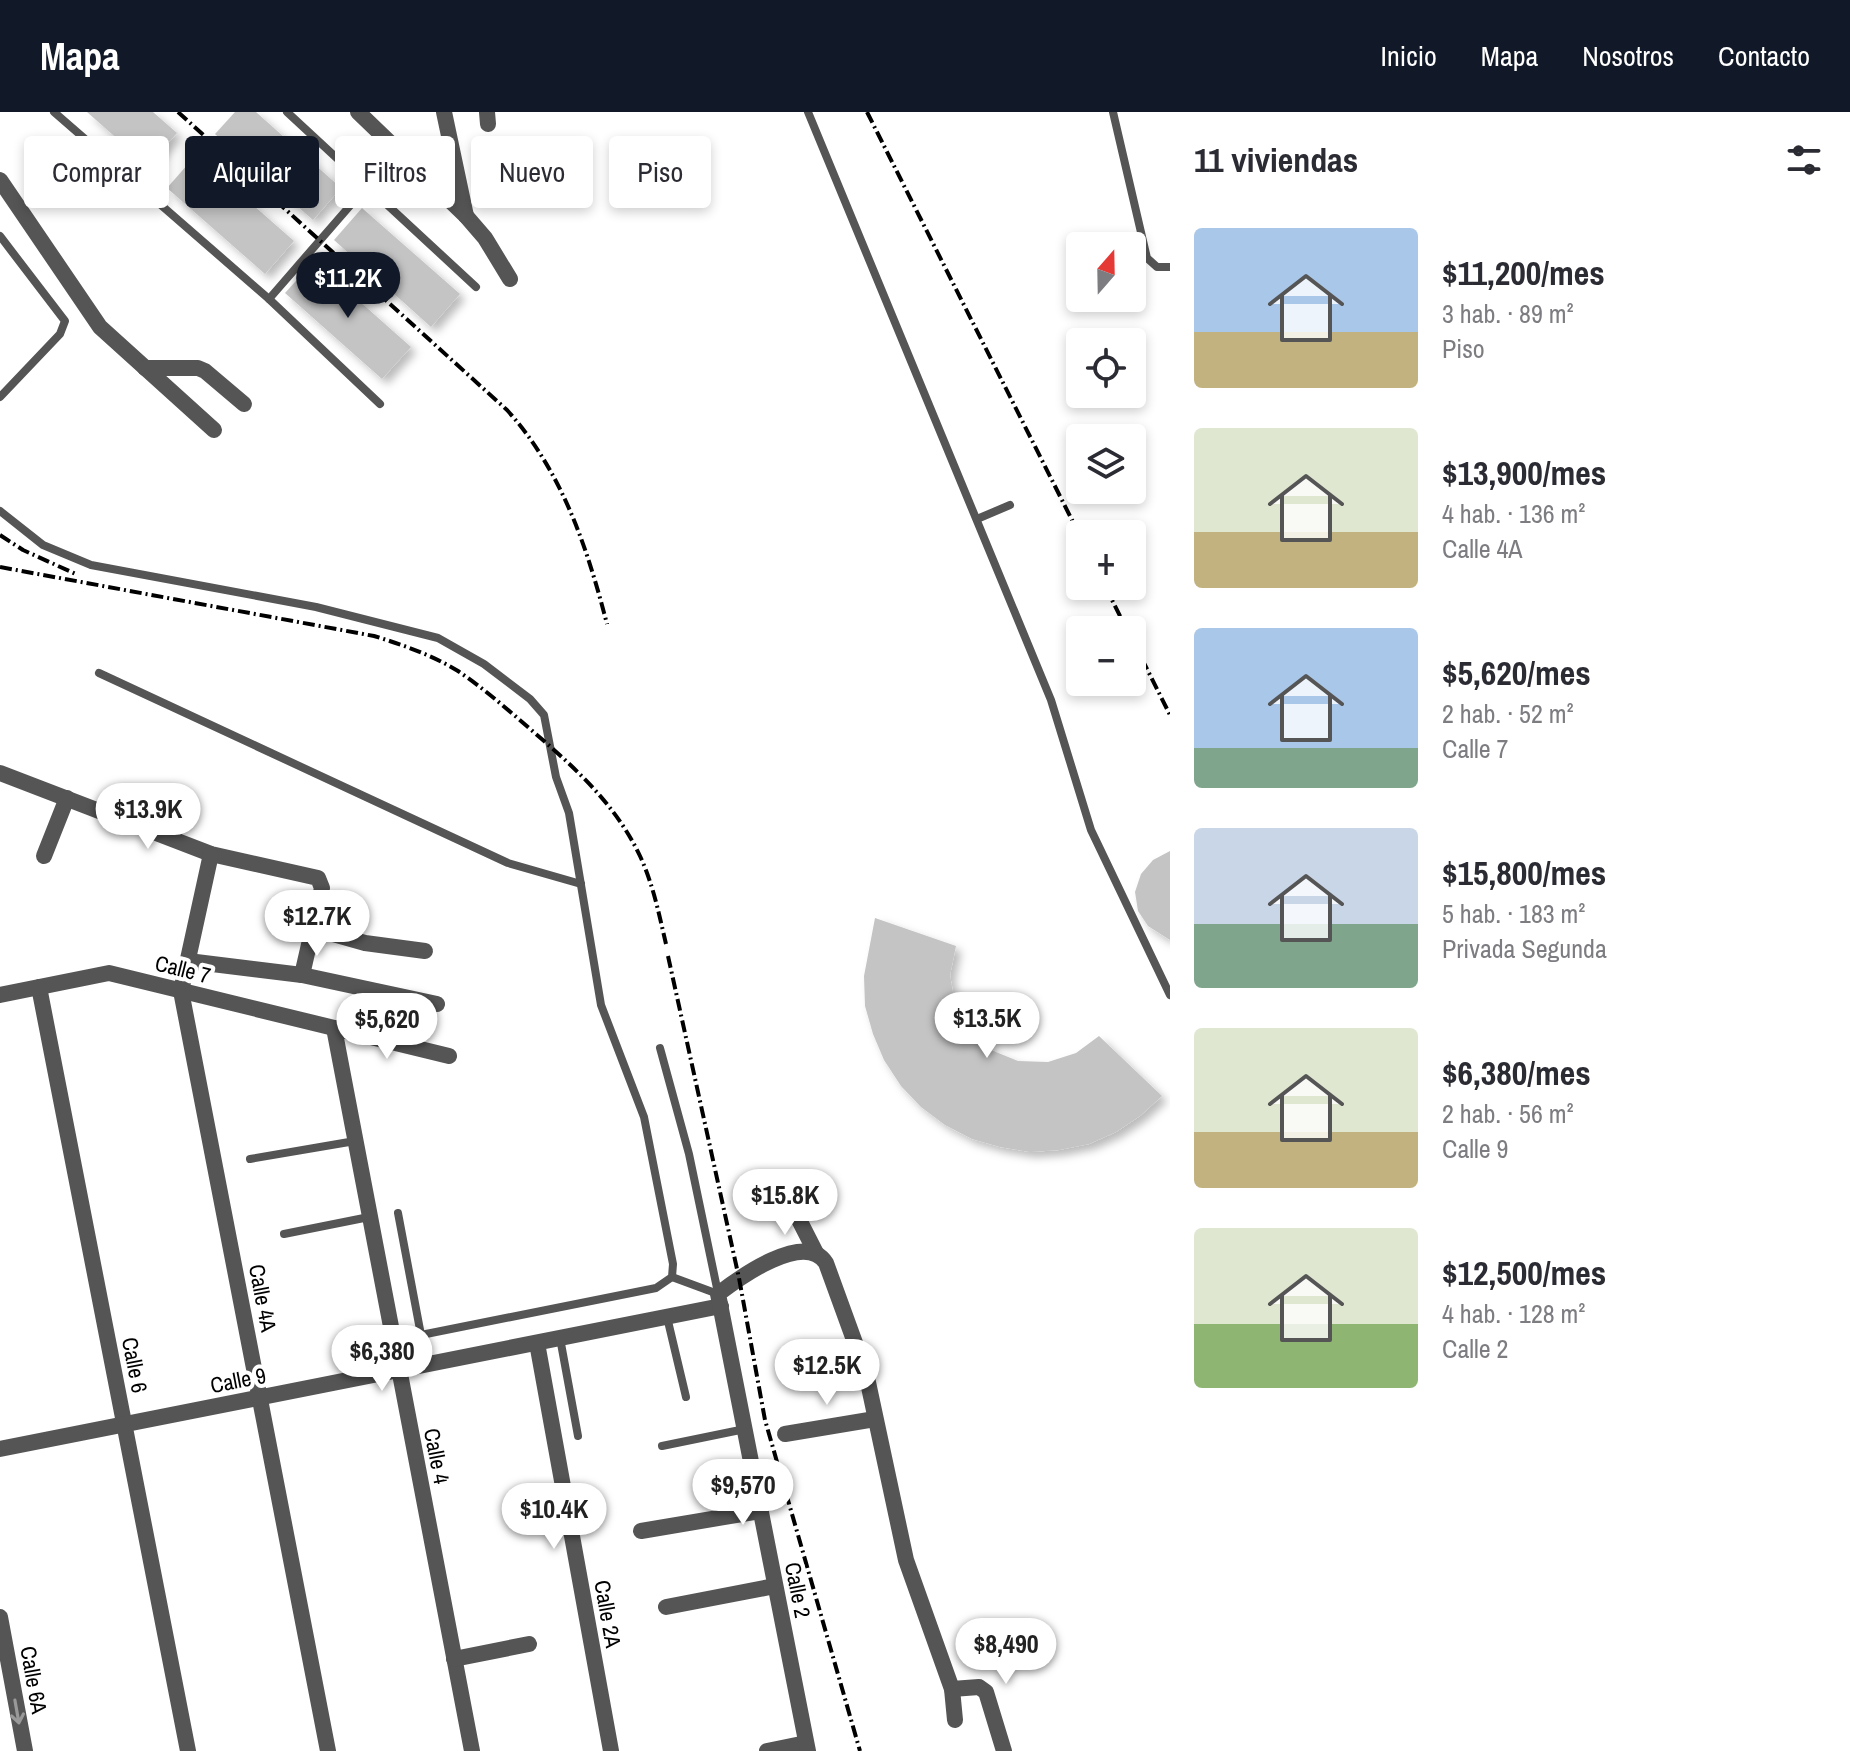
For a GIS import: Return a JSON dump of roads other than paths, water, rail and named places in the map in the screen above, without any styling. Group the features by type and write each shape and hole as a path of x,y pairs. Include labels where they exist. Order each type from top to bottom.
{"street":[{"path":"358,112 466,216 485,238 510,279"},
{"path":"444,112 466,216"},
{"path":"0,180 100,327 214,430"},
{"path":"145,368 198,368 244,404"},
{"path":"0,773 211,854 318,878 322,888 302,975"},
{"path":"44,856 67,798"},
{"name":"Calle 4A","path":"211,854 181,991 328,1751"},
{"path":"312,928 365,943 425,951"},
{"path":"188,961 302,975 437,1004"},
{"name":"Calle 7","path":"0,995 109,973 449,1056"},
{"name":"Calle 6","path":"39,987 188,1751"},
{"name":"Calle 4","path":"334,1028 472,1751"},
{"path":"791,1204 816,1253 826,1263 866,1373 906,1560 952,1689 955,1720"},
{"path":"719,1300 752,1269 793,1253 816,1253"},
{"name":"Calle 9","path":"0,1449 667,1317 719,1300"},
{"name":"Calle 2","path":"719,1300 807,1747"},
{"name":"Calle 2A","path":"537,1343 611,1751"},
{"path":"785,1434 875,1419"},
{"path":"641,1531 760,1511"},
{"path":"666,1607 775,1586"},
{"name":"Calle 6A","path":"0,1617 25,1751"},
{"path":"454,1659 529,1644"},
{"path":"952,1689 979,1687 986,1692 1004,1751"},
{"path":"767,1751 807,1747"}],"lane":[{"path":"54,112 269,299 380,404"},
{"path":"287,112 335,155"},
{"path":"808,112 1051,700 1091,830 1170,995"},
{"path":"1113,112 1147,258 1157,267 1170,267"},
{"path":"269,299 348,208"},
{"path":"392,208 476,287"},
{"path":"0,236 65,321 60,334 0,397"},
{"path":"977,519 1010,505"},
{"path":"0,511 43,545 91,565 316,607 438,638 484,664 530,699 544,715 556,777 569,813 601,1005 644,1117 673,1264 672,1277"},
{"path":"99,673 508,863 581,884"},
{"name":"Calle 2","path":"660,1048 689,1154 719,1300"},
{"path":"250,1159 355,1141"},
{"path":"398,1213 426,1365"},
{"path":"284,1234 369,1217"},
{"path":"672,1277 719,1300"},
{"path":"421,1335 656,1288 672,1277"},
{"path":"667,1317 686,1397"},
{"path":"560,1338 578,1436"},
{"path":"662,1446 745,1429"}],"railway":[{"path":"178,112 507,410 543,458 558,484 591,567 607,624"},
{"path":"867,112 1072,520"},
{"path":"0,535 23,550 78,575"},
{"path":"0,567 374,636 448,665 485,691 545,742 605,802 630,837 645,867 666,944"},
{"path":"1112,600 1120,616"},
{"path":"1146,667 1170,715"},
{"path":"668,956 739,1278 765,1420 860,1751"}]}
